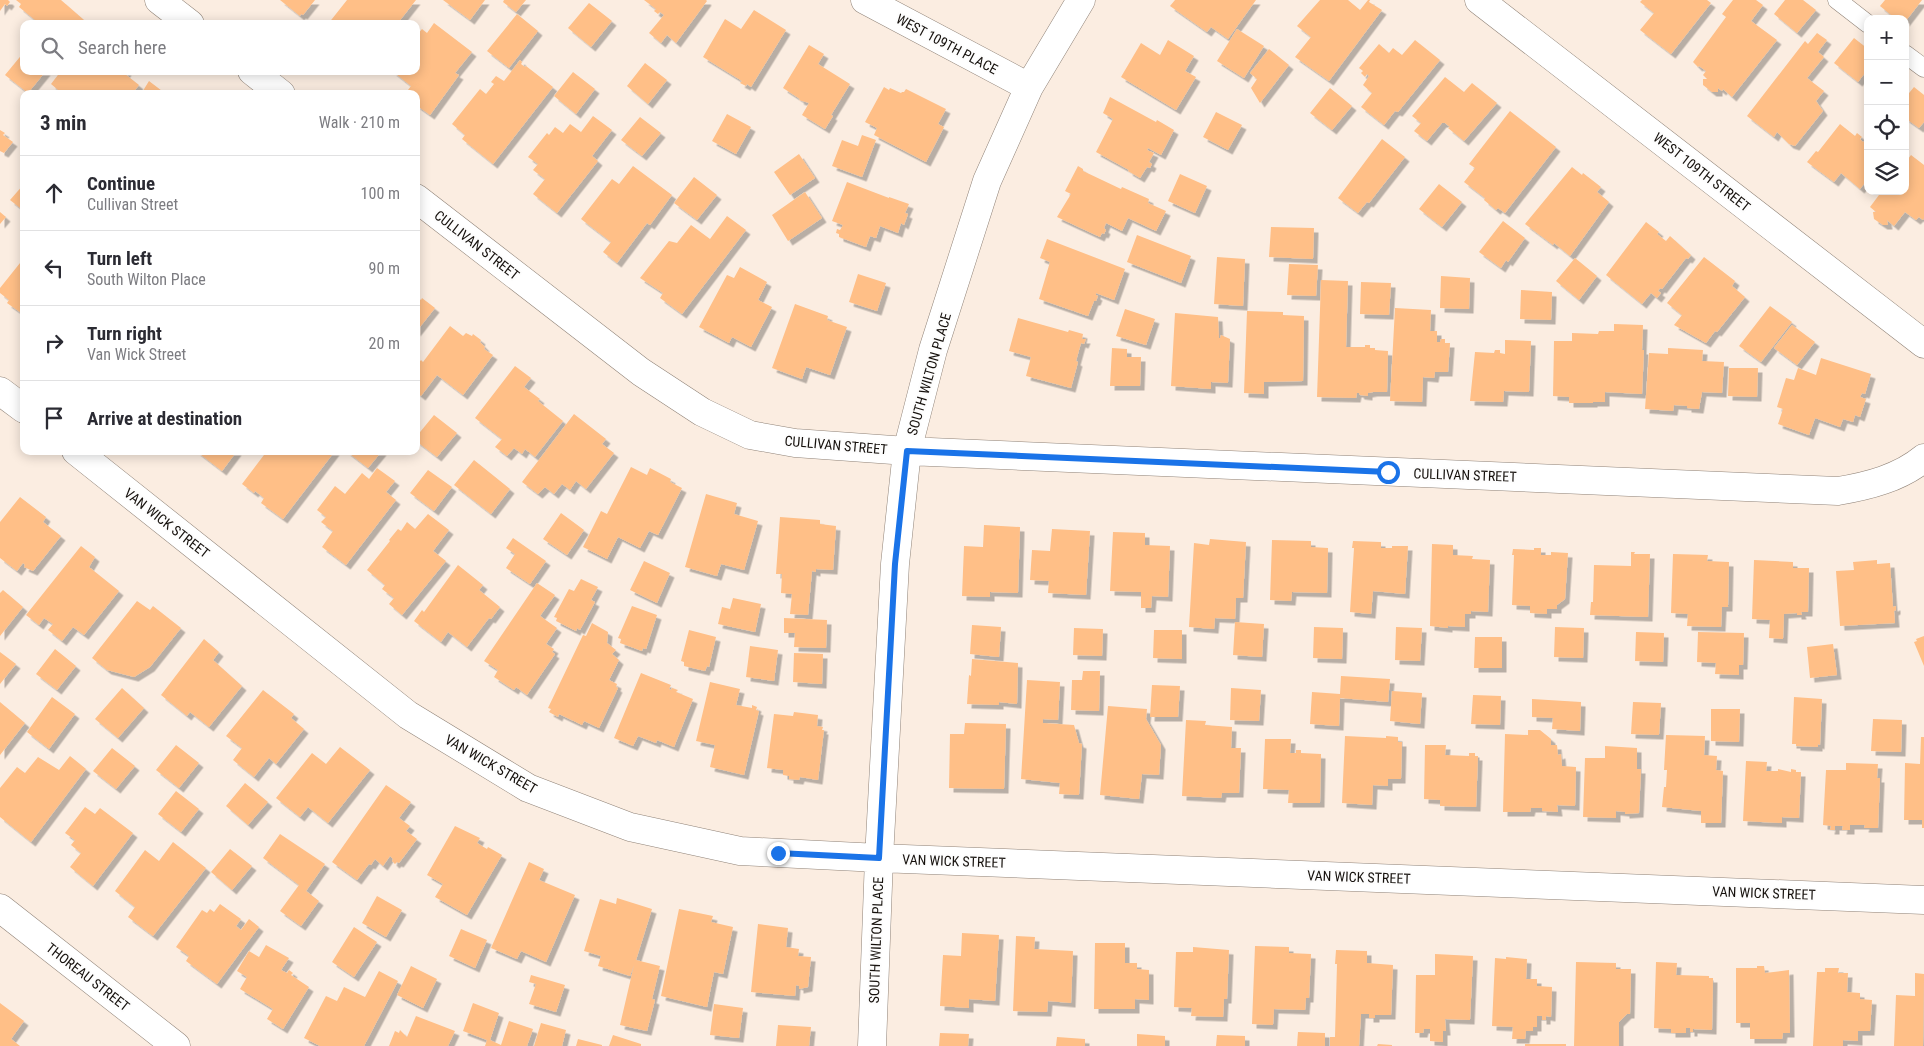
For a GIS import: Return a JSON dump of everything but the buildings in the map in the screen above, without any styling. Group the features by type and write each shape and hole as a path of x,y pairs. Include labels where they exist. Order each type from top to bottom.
{"street":[{"path":"159,0 185,20"},
{"name":"WEST 109TH PLACE","path":"865,0 1029,88"},
{"name":"SOUTH WILTON PLACE","path":"872,1046 879,858 895,564 907,451 933,350 987,181 1029,88 1081,0"},
{"name":"WEST 109TH STREET","path":"1479,0 1924,344"},
{"path":"257,75 276,90"},
{"name":"CULLIVAN STREET","path":"420,201 641,372 702,412 750,435 795,443 907,451 1838,491 1868,486 1893,476 1924,458"},
{"path":"0,391 20,407"},
{"name":"VAN WICK STREET","path":"81,455 408,715 528,788 630,827 740,851 1924,900"},
{"name":"THOREAU STREET","path":"0,908 176,1046"}],"lane":[{"path":"1837,0 1864,21"},
{"path":"1909,57 1924,68"}],"route":[{"path":"778,853 879,858 895,564 907,451 1388,472"}]}
